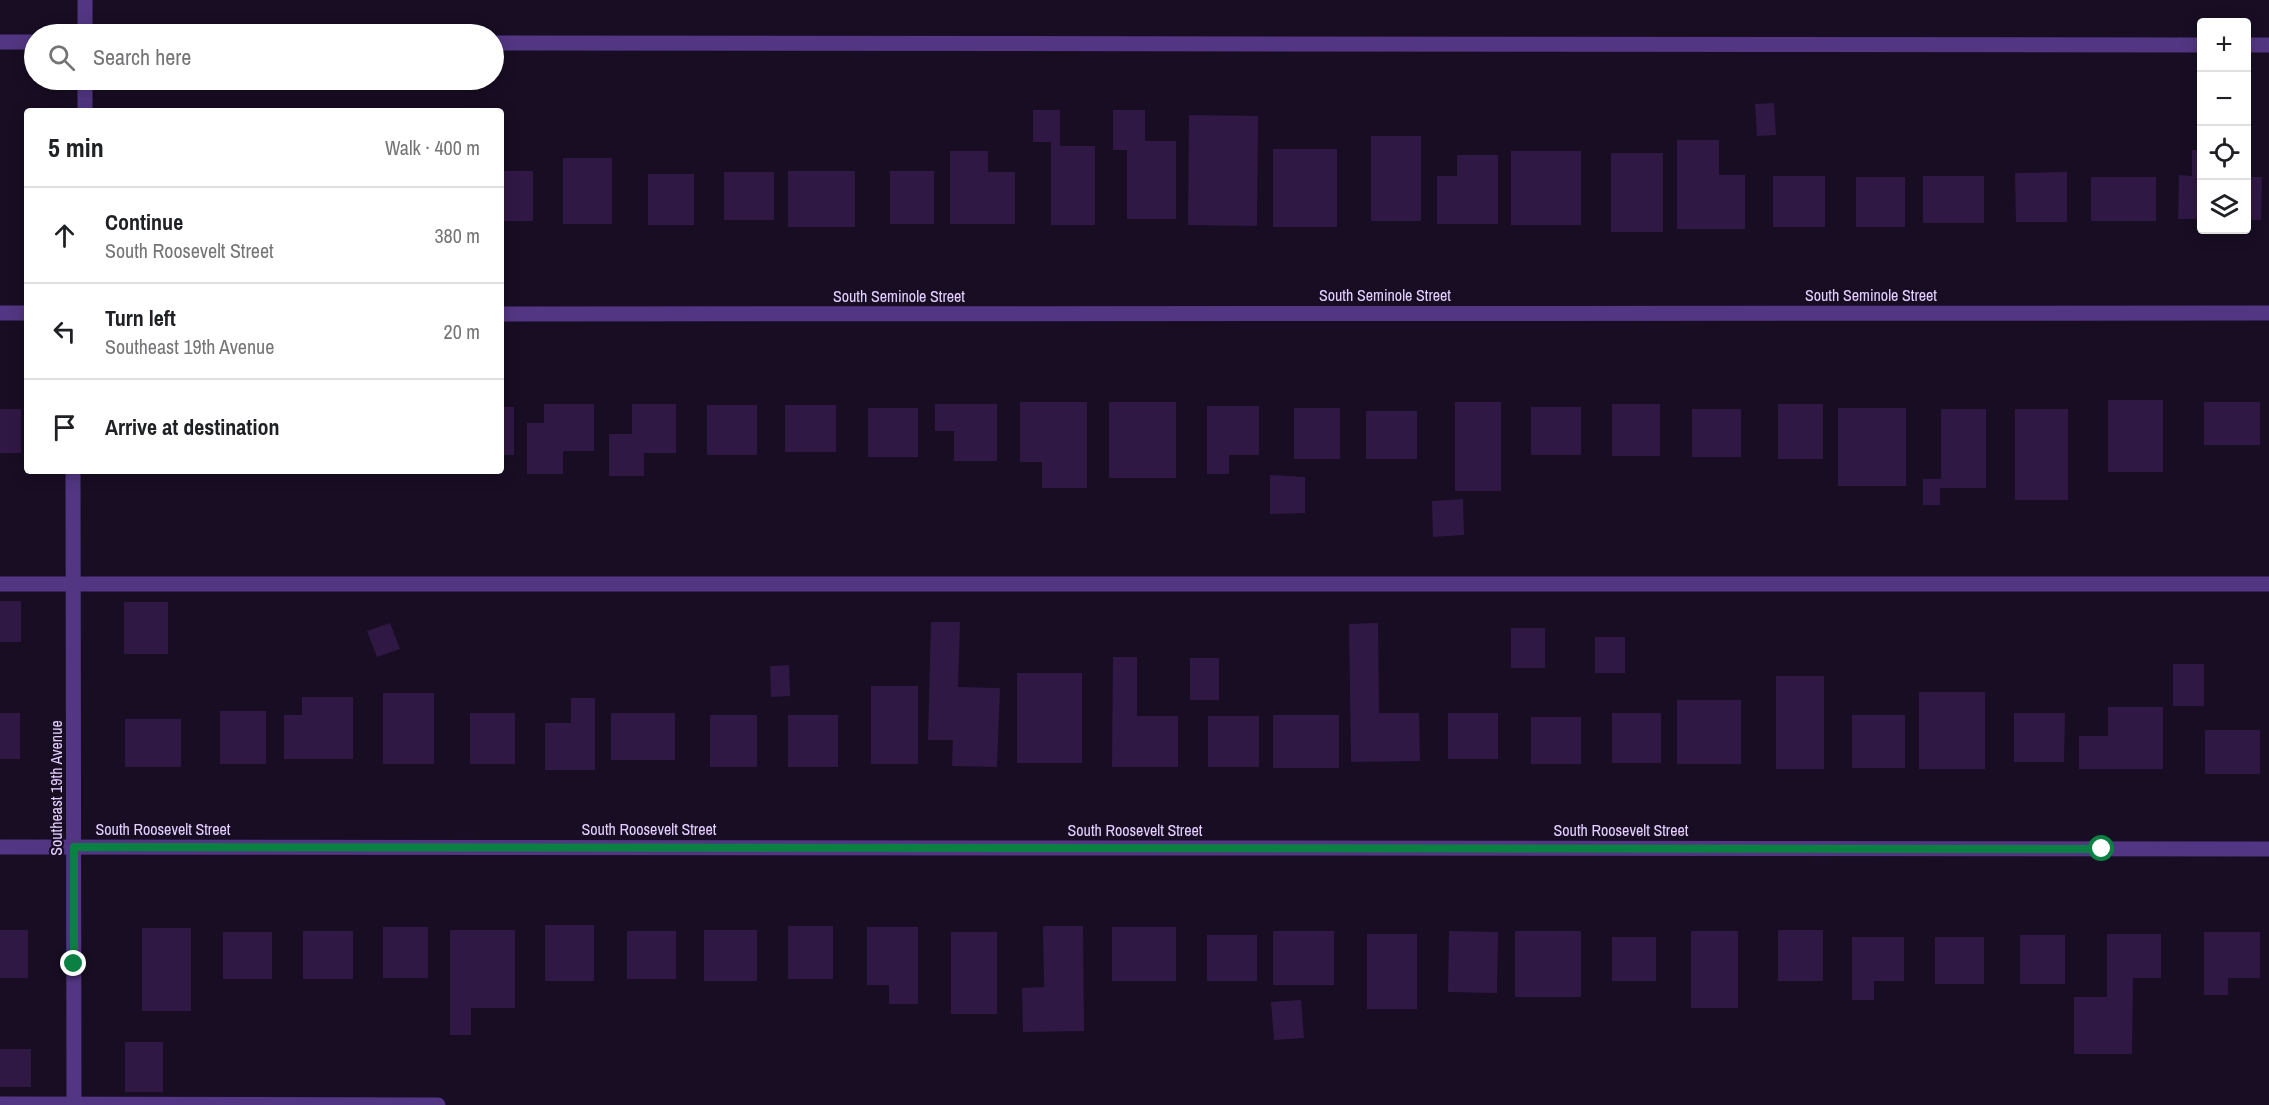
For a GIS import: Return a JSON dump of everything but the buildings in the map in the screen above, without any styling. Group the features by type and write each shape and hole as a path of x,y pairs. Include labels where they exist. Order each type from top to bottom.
{"street":[{"path":"85,0 85,24"},
{"path":"0,42 24,42"},
{"path":"504,43 2197,45"},
{"path":"2251,45 2269,45"},
{"path":"84,108 85,90"},
{"path":"0,313 24,314"},
{"name":"South Seminole Street","path":"504,314 2269,313"},
{"name":"Southeast 19th Avenue","path":"73,474 74,1105"},
{"path":"0,584 2269,584"},
{"name":"South Roosevelt Street","path":"0,847 2269,849"},
{"path":"0,1104 438,1105"}],"route":[{"path":"74,964 74,847 2102,849"}]}
